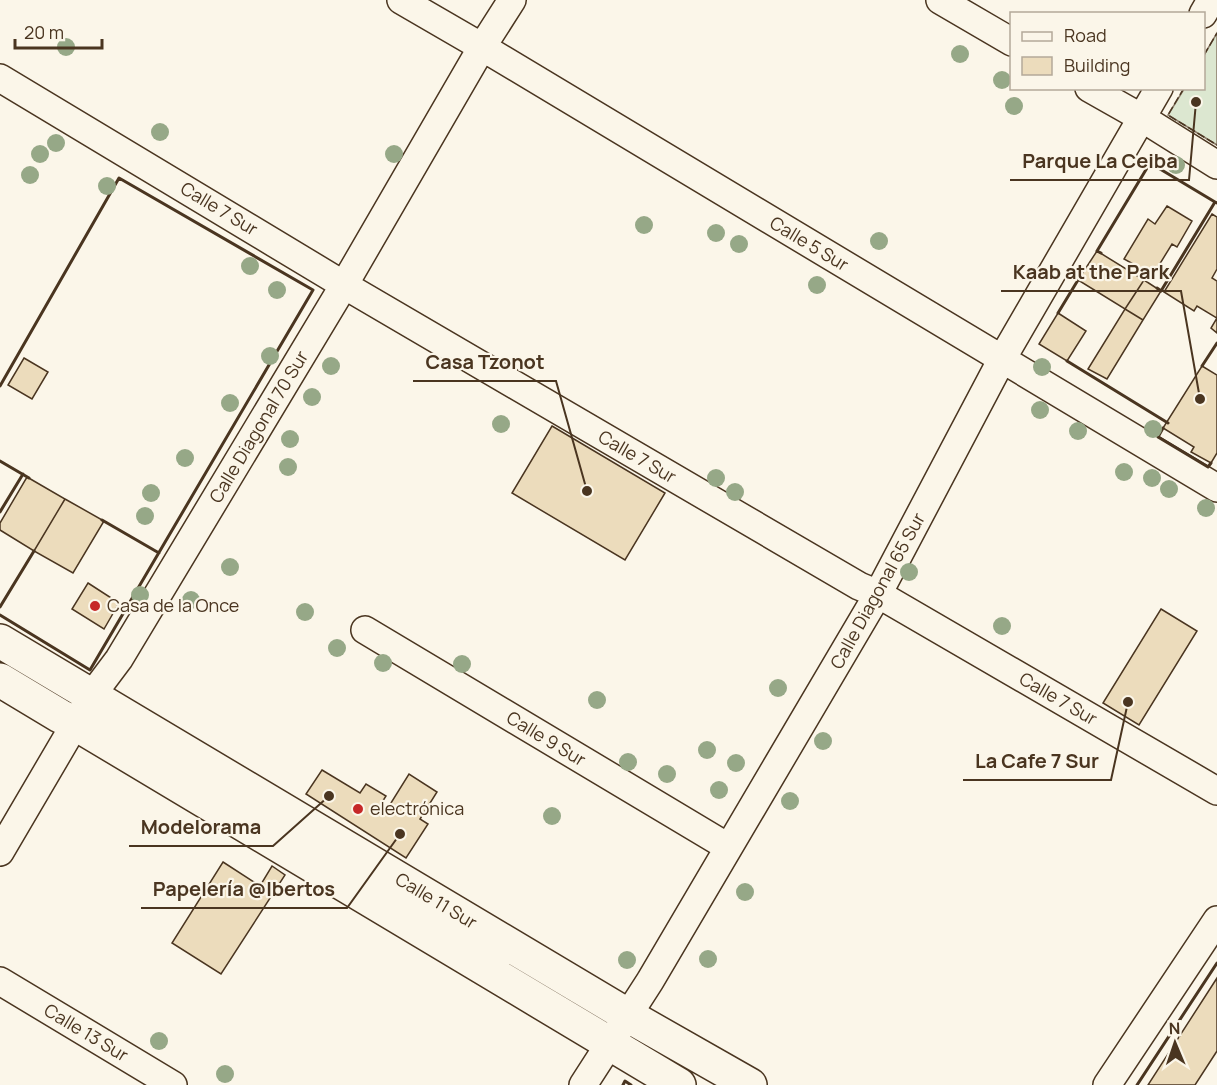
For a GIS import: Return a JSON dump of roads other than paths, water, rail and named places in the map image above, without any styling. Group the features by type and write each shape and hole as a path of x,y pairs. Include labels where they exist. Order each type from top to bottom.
{"main road":[{"name":"Calle 11 Sur","path":"0,641 627,1015 750,1085"},
{"name":"Calle 11 Sur","path":"0,680 679,1085"}],"street":[{"name":"Calle 5 Sur","path":"401,0 1217,488"},
{"name":"Calle Diagonal 70 Sur","path":"0,852 92,695 119,659 344,285 482,47 512,0"},
{"path":"940,0 1010,41"},
{"name":"Calle 7 Sur","path":"0,78 344,285 860,586 878,594 1217,790"},
{"path":"1093,90 1217,165"},
{"name":"Calle Diagonal 65 Sur","path":"583,1085 650,981 878,594 1002,359 1158,90"},
{"name":"Calle 9 Sur","path":"365,630 728,848"},
{"path":"1107,1085 1217,920"},
{"name":"Calle 13 Sur","path":"0,981 173,1085"}],"place":[{"name":"Parque La Ceiba","path":"1196,102"},
{"name":"Kaab at the Park","path":"1200,399"},
{"name":"Casa Tzonot","path":"587,491"},
{"name":"Casa de la Once","path":"95,606"},
{"name":"La Cafe 7 Sur","path":"1128,702"},
{"name":"Modelorama","path":"329,796"},
{"name":"electrónica","path":"358,809"},
{"name":"Papelería @lbertos","path":"400,834"}]}
